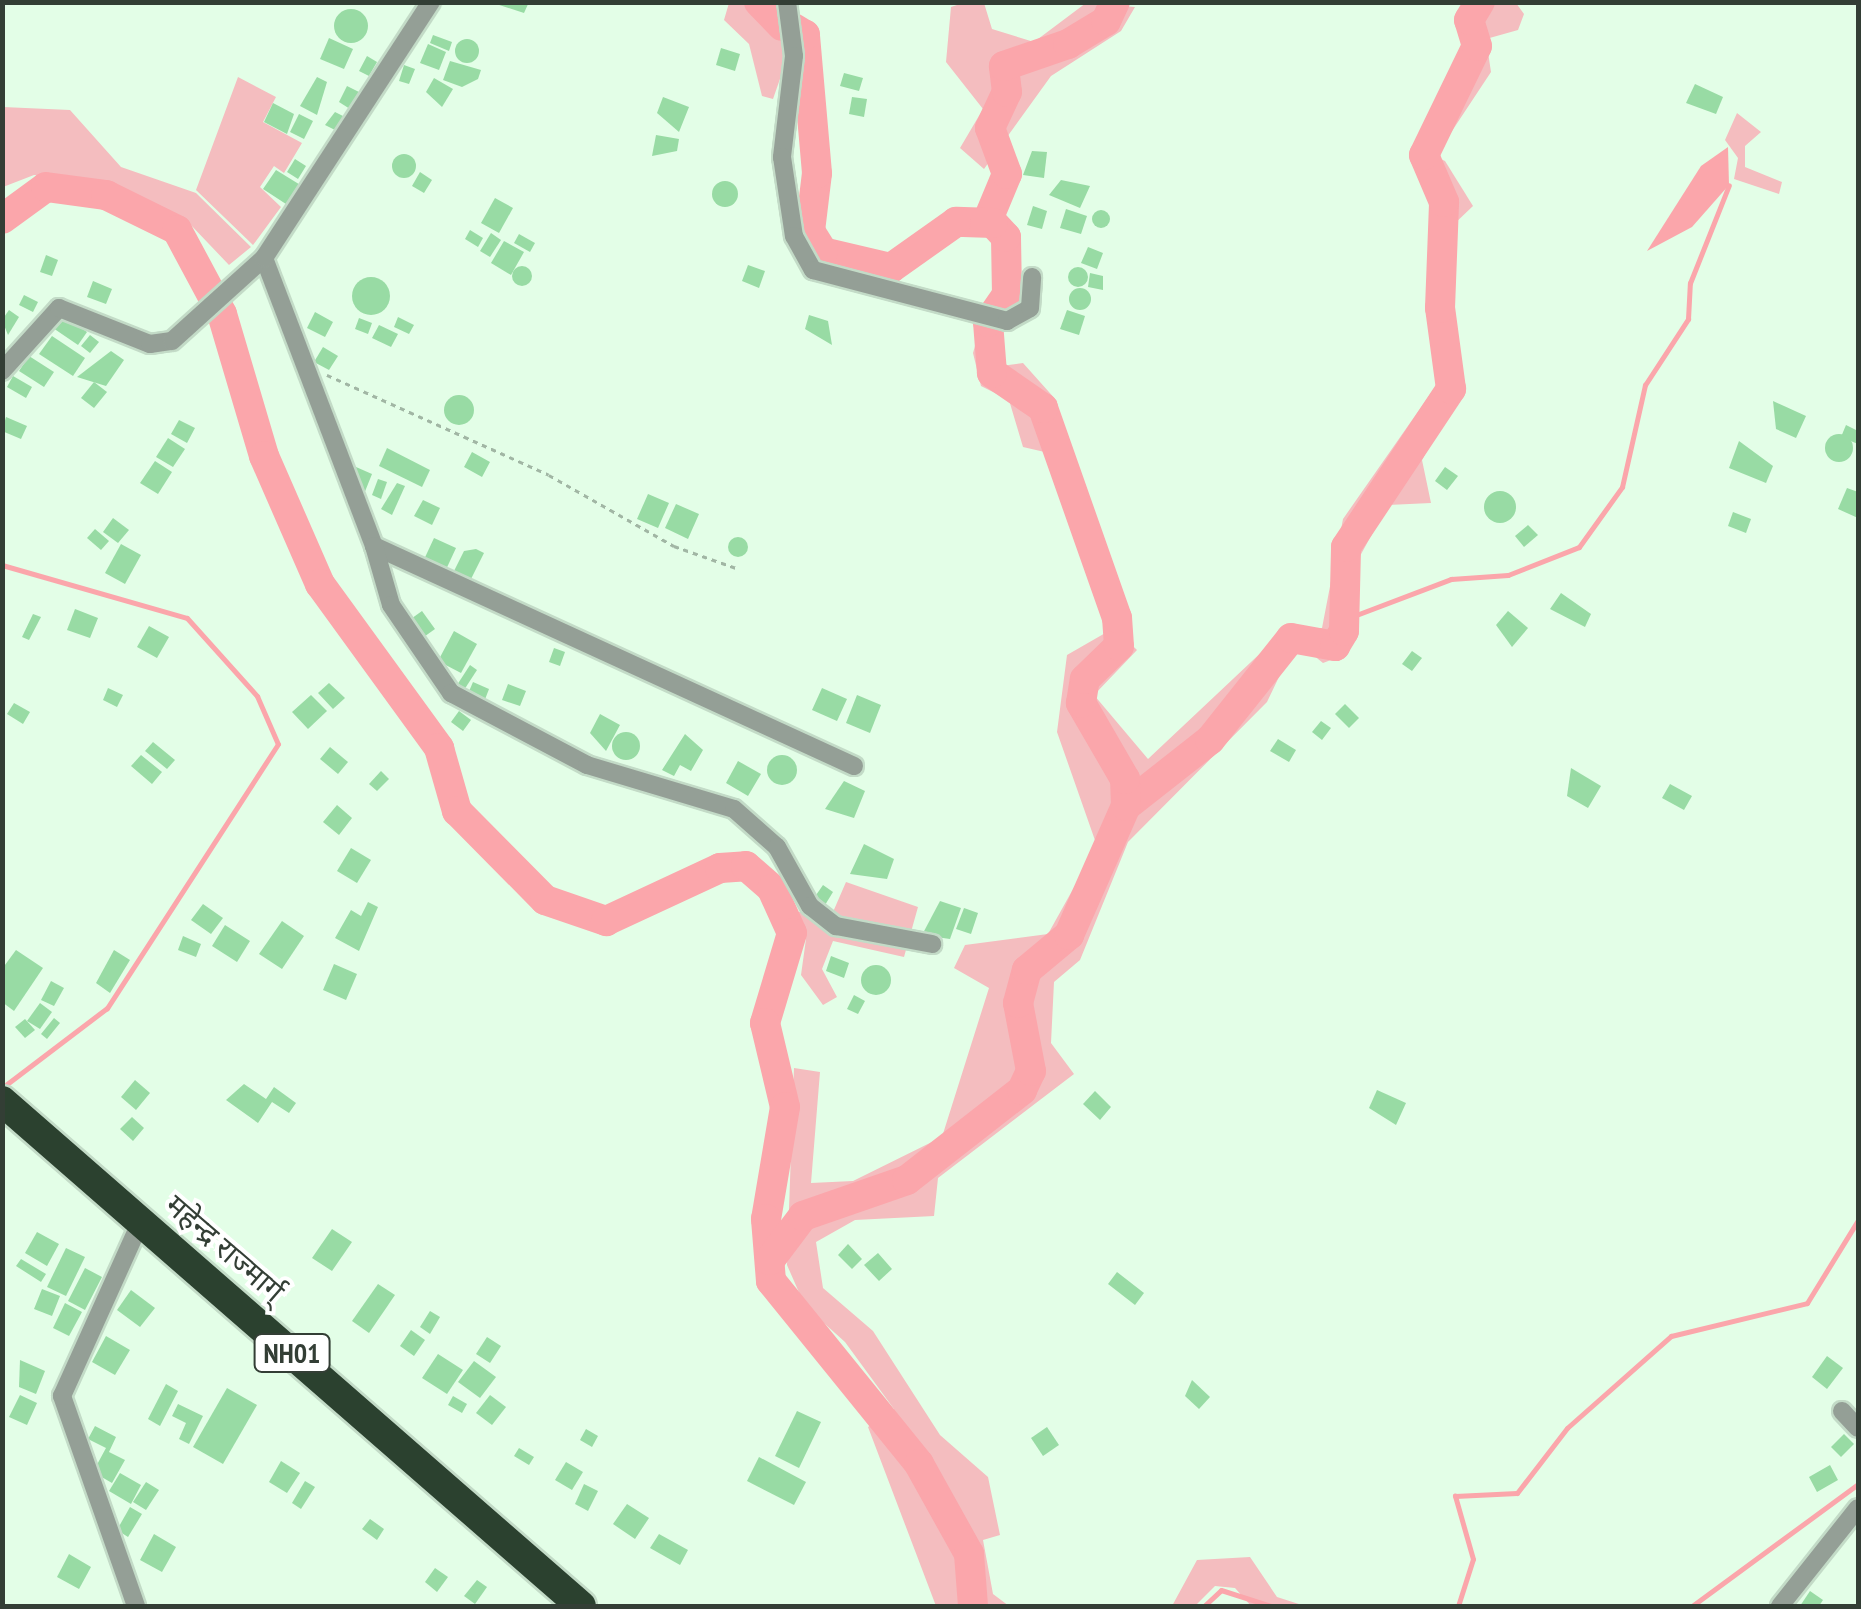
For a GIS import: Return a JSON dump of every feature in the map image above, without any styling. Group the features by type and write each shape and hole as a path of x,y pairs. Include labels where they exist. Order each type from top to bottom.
{"highway":[{"name":"महेन्द्र राज्मार्ग्","path":"2,1100 581,1606"}],"street":[{"path":"2,371 59,308 150,344 186,326 263,259 430,2"},
{"path":"787,2 794,56 782,158 800,252 826,278 1003,320 1030,308 1032,277"},
{"path":"263,259 374,546 391,606 451,694 586,766 734,809 758,825 810,906 836,926 932,944"},
{"path":"374,546 854,766"},
{"path":"136,1606 62,1396 141,1222"},
{"path":"1842,1411 1858,1428"},
{"path":"1780,1606 1858,1508"}],"path":[{"path":"300,359 549,475 674,546 738,569"}],"shaded area":[{"path":"729,3 782,3 788,56 773,99 762,96 749,44 724,20"},
{"path":"984,3 992,29 1034,42 1086,3 1135,7 1121,31 1051,76 984,169 960,148 983,109 946,62 951,7"},
{"path":"1468,3 1516,3 1524,14 1518,30 1486,39 1491,72 1450,134 1428,123 1469,51"},
{"path":"238,77 276,97 263,122 302,143 284,173 274,166 260,187 281,207 253,245 196,190"},
{"path":"3,107 70,110 121,167 196,193 251,247 229,265 188,222 115,184 34,175 3,187"},
{"path":"1737,113 1761,132 1745,146 1745,167 1782,182 1779,194 1734,179 1738,158 1725,140"},
{"path":"1728,147 1729,185 1692,227 1647,251 1701,166"},
{"path":"1418,148 1445,161 1473,206 1451,227 1439,223"},
{"path":"980,328 1000,330 1001,366 1023,363 1057,401 1062,456 1023,447 1009,400 981,386 973,353"},
{"path":"1458,339 1458,394 1422,460 1431,503 1388,505 1354,567 1344,655 1323,663 1302,646 1287,660 1267,702 1128,842 1080,960 1054,982 1051,1043 1074,1074 938,1178 934,1216 855,1220 816,1242 823,1288 873,1331 940,1435 988,1477 1000,1535 983,1540 993,1594 1009,1606 936,1606 868,1427 894,1409 845,1342 805,1306 787,1265 794,1068 820,1072 811,1183 853,1181 942,1137 989,988 954,968 965,945 1048,934 1097,846 1057,732 1067,655 1114,628 1137,650 1094,695 1148,759 1286,629 1322,628 1343,519 1440,380 1441,343"},
{"path":"846,882 918,907 904,957 833,941 822,969 837,997 823,1005 801,975 806,939 792,912 833,912"},
{"path":"1250,1557 1277,1597 1305,1606 1251,1606 1235,1588 1215,1586 1195,1606 1172,1606 1197,1560"}],"building":[{"path":"490,2 529,2 524,13"},
{"path":"351,9 363,14 368,26 363,38 351,43 339,38 334,26 339,14"},
{"path":"433,35 452,42 449,51 430,43"},
{"path":"329,38 353,49 344,69 320,59"},
{"path":"462,39 472,39 479,51 472,63 462,63 455,56 455,46"},
{"path":"428,44 446,52 439,70 420,63"},
{"path":"721,48 740,54 735,71 716,65"},
{"path":"367,56 377,62 369,76 359,71"},
{"path":"450,61 481,70 478,79 462,87 443,80"},
{"path":"404,65 415,69 409,84 399,81"},
{"path":"844,73 863,78 859,91 840,86"},
{"path":"317,77 327,82 317,115 300,106"},
{"path":"434,78 453,89 442,107 426,92"},
{"path":"1695,84 1723,97 1716,114 1686,103"},
{"path":"347,86 359,92 350,109 339,102"},
{"path":"663,97 689,107 679,132 657,113"},
{"path":"852,97 867,99 864,117 849,114"},
{"path":"273,103 294,114 287,134 264,122"},
{"path":"335,112 345,117 337,131 325,125"},
{"path":"299,114 313,121 304,139 290,132"},
{"path":"656,135 679,139 677,151 652,156"},
{"path":"1032,151 1047,152 1044,178 1023,175"},
{"path":"404,154 413,157 413,175 404,178 395,175 392,166 395,157"},
{"path":"295,159 306,166 298,179 287,172"},
{"path":"276,170 302,186 289,206 263,189"},
{"path":"420,172 432,180 424,193 412,186"},
{"path":"1061,180 1090,186 1080,208 1049,195"},
{"path":"725,181 734,185 738,194 734,203 725,207 716,203 712,194 716,185"},
{"path":"495,198 513,208 499,233 481,223"},
{"path":"1033,206 1047,211 1042,229 1027,225"},
{"path":"1066,209 1087,216 1081,234 1060,228"},
{"path":"1101,210 1108,212 1108,226 1101,228 1094,226 1092,219 1094,212"},
{"path":"470,230 483,238 478,247 465,239"},
{"path":"491,233 501,240 490,257 480,251"},
{"path":"519,234 535,243 530,252 514,243"},
{"path":"504,241 524,252 511,275 491,263"},
{"path":"1088,247 1103,253 1097,269 1081,263"},
{"path":"46,255 58,260 52,276 40,272"},
{"path":"748,265 765,271 759,288 742,281"},
{"path":"522,266 532,276 522,286 512,276"},
{"path":"1078,267 1088,277 1078,287 1068,277"},
{"path":"1090,273 1103,276 1103,290 1088,287"},
{"path":"371,277 384,283 390,296 384,309 371,315 358,309 352,296 358,283"},
{"path":"93,281 112,289 106,304 87,297"},
{"path":"1080,288 1091,299 1080,310 1069,299"},
{"path":"24,295 38,302 33,312 19,305"},
{"path":"9,310 19,317 8,335 2,320"},
{"path":"1067,310 1085,316 1079,335 1060,329"},
{"path":"315,312 333,322 325,337 307,328"},
{"path":"62,315 87,332 78,345 53,328"},
{"path":"809,315 828,321 832,345 805,329"},
{"path":"398,317 414,325 409,334 394,327"},
{"path":"359,318 372,323 368,334 355,329"},
{"path":"379,325 398,334 391,347 372,338"},
{"path":"90,335 99,342 90,353 81,346"},
{"path":"52,336 85,358 73,376 39,354"},
{"path":"323,347 338,356 329,370 314,362"},
{"path":"111,351 124,360 106,386 77,377"},
{"path":"29,356 54,372 44,387 19,371"},
{"path":"13,376 32,387 26,398 7,387"},
{"path":"94,382 107,392 94,408 81,398"},
{"path":"459,395 470,399 474,410 470,421 459,425 448,421 444,410 448,399"},
{"path":"1773,401 1806,416 1796,438 1776,429"},
{"path":"6,417 27,426 21,439 2,431"},
{"path":"179,420 195,428 187,443 171,434"},
{"path":"1846,425 1858,431 1858,444 1841,437"},
{"path":"1839,434 1849,438 1853,448 1849,458 1839,462 1829,458 1825,448 1829,438"},
{"path":"168,438 185,449 173,467 156,457"},
{"path":"1739,441 1773,466 1766,483 1729,468"},
{"path":"387,448 430,470 422,487 379,466"},
{"path":"472,452 490,462 482,477 464,467"},
{"path":"155,461 172,472 158,494 140,483"},
{"path":"356,467 372,474 364,494 351,481"},
{"path":"1445,467 1458,476 1447,490 1435,481"},
{"path":"378,479 387,482 381,499 372,495"},
{"path":"397,483 405,486 392,515 381,509"},
{"path":"1847,488 1858,492 1858,518 1838,509"},
{"path":"1500,491 1511,496 1516,507 1511,518 1500,523 1489,518 1484,507 1489,496"},
{"path":"648,494 669,503 658,528 637,519"},
{"path":"423,500 440,508 432,525 414,516"},
{"path":"676,504 699,514 688,539 665,528"},
{"path":"1733,512 1751,519 1746,533 1728,526"},
{"path":"113,518 129,530 118,543 103,532"},
{"path":"1528,525 1538,535 1524,547 1515,536"},
{"path":"95,529 109,541 101,550 87,538"},
{"path":"738,537 748,547 738,557 728,547"},
{"path":"434,538 456,548 443,576 421,566"},
{"path":"121,544 141,555 125,584 105,573"},
{"path":"476,549 484,553 467,587 450,579 464,551"},
{"path":"1561,593 1591,614 1585,627 1550,609"},
{"path":"75,609 98,618 90,638 67,630"},
{"path":"422,611 435,629 421,639 408,621"},
{"path":"1508,611 1528,628 1512,647 1496,625"},
{"path":"33,614 41,617 29,640 22,637"},
{"path":"149,626 169,637 157,658 137,647"},
{"path":"454,631 477,644 461,673 438,661"},
{"path":"554,648 565,652 560,666 549,662"},
{"path":"1412,651 1422,658 1412,671 1402,664"},
{"path":"470,665 477,670 464,690 457,685"},
{"path":"473,682 489,689 484,702 467,696"},
{"path":"329,683 345,698 333,709 318,693"},
{"path":"508,684 526,691 520,706 502,700"},
{"path":"108,688 123,695 117,707 103,700"},
{"path":"822,688 847,699 837,721 812,710"},
{"path":"311,695 327,711 308,729 292,712"},
{"path":"857,695 881,705 870,733 846,723"},
{"path":"14,703 30,712 23,724 7,714"},
{"path":"1345,704 1359,718 1349,728 1335,714"},
{"path":"459,711 471,720 463,731 451,722"},
{"path":"600,714 620,725 606,751 590,733"},
{"path":"1321,721 1331,728 1322,740 1312,732"},
{"path":"626,732 636,736 640,746 636,756 626,760 616,756 612,746 616,736"},
{"path":"685,734 703,750 691,771 680,765 674,776 662,770"},
{"path":"1278,739 1296,750 1289,762 1270,751"},
{"path":"153,742 175,760 167,769 145,751"},
{"path":"330,747 348,762 338,774 320,759"},
{"path":"141,755 162,772 152,784 131,766"},
{"path":"782,755 796,764 797,770 788,784 782,785 768,776 767,770 776,756"},
{"path":"738,761 761,774 748,796 726,783"},
{"path":"1571,768 1601,786 1588,808 1567,796"},
{"path":"381,771 389,779 377,791 369,784"},
{"path":"844,781 865,791 854,818 825,809"},
{"path":"1670,784 1692,796 1684,810 1662,798"},
{"path":"337,805 352,818 339,835 323,822"},
{"path":"864,844 894,859 887,879 850,874"},
{"path":"351,848 371,860 357,883 337,871"},
{"path":"823,885 833,892 825,905 814,898"},
{"path":"940,901 961,908 950,939 922,935"},
{"path":"368,902 378,907 359,951 335,938 351,910 361,916"},
{"path":"203,904 223,918 211,934 191,920"},
{"path":"964,908 978,913 971,934 956,929"},
{"path":"282,921 304,936 282,969 259,954"},
{"path":"225,925 250,941 237,962 212,946"},
{"path":"183,936 201,944 196,957 178,950"},
{"path":"16,950 43,968 14,1011 2,1002 2,969"},
{"path":"114,950 130,960 110,993 96,983"},
{"path":"831,956 849,963 844,978 826,971"},
{"path":"334,964 357,974 346,1000 323,990"},
{"path":"876,965 887,969 891,980 887,991 876,995 865,991 861,980 865,969"},
{"path":"51,981 64,988 54,1006 41,1000"},
{"path":"854,995 865,1001 858,1014 847,1009"},
{"path":"40,1003 52,1012 40,1029 27,1021"},
{"path":"54,1018 60,1023 47,1039 41,1034"},
{"path":"25,1019 35,1030 25,1038 15,1027"},
{"path":"135,1080 150,1093 136,1110 121,1097"},
{"path":"244,1084 266,1099 274,1087 296,1103 289,1113 272,1102 258,1123 226,1100"},
{"path":"1377,1090 1406,1103 1396,1125 1369,1108"},
{"path":"1095,1091 1111,1107 1100,1120 1083,1104"},
{"path":"132,1117 144,1128 133,1141 120,1129"},
{"path":"332,1229 352,1242 332,1271 312,1258"},
{"path":"37,1232 59,1244 47,1266 25,1253"},
{"path":"848,1244 862,1259 852,1269 838,1255"},
{"path":"66,1248 85,1257 66,1296 47,1287"},
{"path":"878,1253 892,1269 879,1281 864,1265"},
{"path":"21,1259 46,1274 41,1282 16,1266"},
{"path":"85,1268 102,1277 85,1310 68,1301"},
{"path":"1117,1272 1144,1293 1135,1305 1108,1284"},
{"path":"378,1284 395,1295 369,1333 352,1321"},
{"path":"42,1289 60,1296 52,1316 34,1309"},
{"path":"131,1290 155,1308 140,1327 117,1310"},
{"path":"65,1303 82,1312 69,1336 53,1328"},
{"path":"430,1311 440,1317 430,1334 420,1327"},
{"path":"411,1330 425,1340 414,1356 400,1346"},
{"path":"106,1336 130,1350 115,1375 92,1362"},
{"path":"487,1337 501,1346 490,1363 476,1354"},
{"path":"438,1354 463,1370 447,1394 422,1378"},
{"path":"1827,1356 1843,1368 1827,1389 1812,1377"},
{"path":"20,1360 45,1371 36,1394 19,1387"},
{"path":"474,1361 496,1377 480,1398 458,1382"},
{"path":"1192,1380 1210,1397 1199,1409 1185,1396"},
{"path":"166,1384 178,1391 160,1426 148,1419"},
{"path":"227,1388 257,1405 223,1464 193,1447"},
{"path":"20,1395 37,1403 27,1425 9,1417"},
{"path":"490,1395 506,1407 492,1425 476,1413"},
{"path":"453,1396 467,1404 462,1413 448,1405"},
{"path":"178,1404 203,1416 189,1444 179,1439 186,1423 172,1416"},
{"path":"797,1411 821,1422 799,1468 775,1456"},
{"path":"95,1426 116,1437 109,1452 125,1460 112,1483 93,1472 106,1448 88,1439"},
{"path":"1047,1427 1059,1445 1043,1456 1031,1438"},
{"path":"586,1429 598,1436 592,1447 580,1440"},
{"path":"1844,1434 1854,1444 1841,1457 1831,1447"},
{"path":"519,1448 534,1457 529,1465 514,1456"},
{"path":"759,1457 806,1482 794,1505 747,1481"},
{"path":"281,1461 300,1473 287,1493 269,1482"},
{"path":"566,1462 583,1472 572,1490 555,1480"},
{"path":"1830,1465 1838,1480 1817,1492 1809,1477"},
{"path":"120,1473 141,1485 131,1504 109,1491"},
{"path":"305,1481 315,1487 301,1509 292,1503"},
{"path":"146,1482 159,1490 146,1510 133,1502"},
{"path":"584,1484 598,1491 588,1511 575,1504"},
{"path":"627,1504 649,1518 635,1539 613,1524"},
{"path":"130,1507 142,1514 128,1537 117,1530"},
{"path":"370,1519 384,1529 377,1540 362,1529"},
{"path":"154,1534 176,1547 162,1572 140,1560"},
{"path":"659,1534 688,1550 680,1565 650,1548"},
{"path":"69,1554 91,1567 79,1589 57,1577"},
{"path":"435,1568 448,1577 437,1592 425,1582"},
{"path":"477,1580 487,1587 475,1604 464,1596"},
{"path":"1810,1591 1823,1600 1819,1606 1800,1606"}],"waterway":[{"path":"759,2 782,26"},
{"path":"987,222 1007,174 990,128 1007,92 1004,66 1068,44 1106,21 1115,2"},
{"path":"1126,806 1210,740 1291,638 1335,646 1344,631 1346,547 1451,389 1440,308 1444,202 1424,155 1477,46 1469,20 1480,2"},
{"path":"770,1260 803,1216 907,1180 1022,1090 1031,1071 1018,1003 1027,970 1069,935 1126,806 1125,779 1081,703 1085,679 1119,646 1117,618 1043,408 992,373 988,322 1007,295 1006,237 993,223 956,222 891,268 823,252 810,231 817,173 805,35 794,28"},
{"path":"1343,620 1451,579 1508,575 1579,547 1622,487 1645,385 1688,319 1690,283 1729,185"},
{"path":"2,219 46,187 106,195 177,230 222,314 264,456 320,584 439,748 457,811 545,900 606,921 720,868 746,866 772,889 792,933 765,1023 785,1107 766,1219 771,1281 919,1464 969,1554 973,1606"},
{"path":"2,565 187,618 257,696 278,744 107,1008 7,1084"},
{"path":"1458,1606 1473,1559 1455,1496 1517,1493 1567,1428 1671,1336 1807,1303 1858,1220"},
{"path":"1692,1606 1858,1484"},
{"path":"1204,1606 1221,1590 1271,1606"}]}
